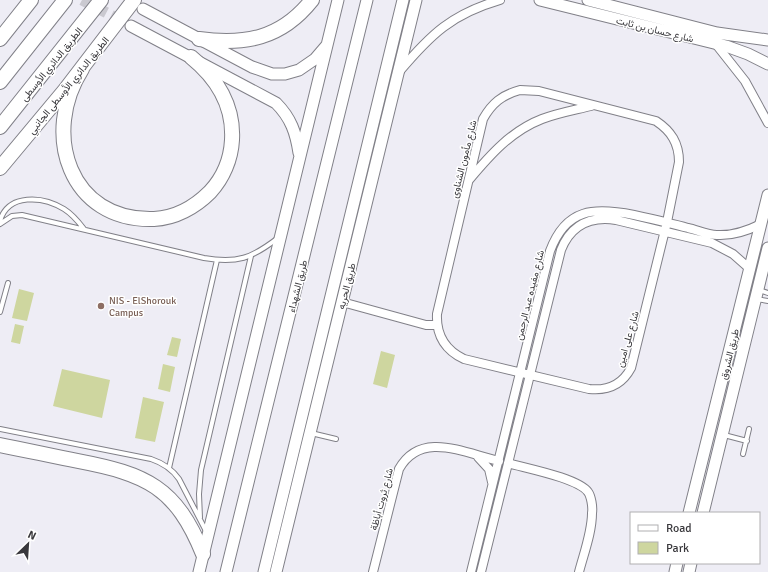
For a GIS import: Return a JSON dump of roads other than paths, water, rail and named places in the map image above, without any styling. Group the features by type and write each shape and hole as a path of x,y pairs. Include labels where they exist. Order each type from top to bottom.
{"highway":[{"path":"0,39 31,0"},
{"path":"0,82 65,0"},
{"name":"الطريق الدائري الأوسطى","path":"0,127 101,0"},
{"path":"199,39 230,42 261,37 289,23 312,0"},
{"name":"الطريق الدائري الأوسطى الجانبي","path":"0,168 82,69 139,5"},
{"path":"82,69 70,94 63,121 63,144 70,170 86,192 107,208 132,217 159,218 172,216 190,208 206,196 218,181 230,154 232,123 226,101 208,72 191,57"},
{"path":"0,445 107,466 143,479 163,493 180,510 193,531 203,554"}],"street":[{"path":"199,572 338,0"},
{"name":"طريق الشهداء","path":"226,572 367,0"},
{"name":"طريق الحريه","path":"265,569 403,0"},
{"path":"415,4 423,0"},
{"path":"398,74 430,37 443,27 471,10 500,0"},
{"name":"شارع حسان بن ثابت","path":"540,0 715,43 748,54 768,64"},
{"name":"شارع حسان بن ثابت","path":"588,0 722,34 768,40"},
{"name":"طريق الحريه","path":"277,570 415,4"},
{"path":"139,5 258,70 279,75 292,73 304,67 315,59 328,43"},
{"path":"131,26 270,99 282,108 293,126 300,160"},
{"path":"715,43 746,80 768,123"},
{"name":"شارع مأمون الشناوى","path":"520,374 457,356 445,345 437,324 438,306 468,181 484,119 491,106 502,97 515,91 529,90 656,121 671,134 679,152 679,162 667,222"},
{"path":"468,181 497,148 526,127 542,119 593,105"},
{"name":"طريق الشروق","path":"689,512 768,195"},
{"name":"شارع مفيده عبد الرحمن","path":"471,572 550,251 562,227 573,218 598,210 612,211 667,222 716,235 739,233 761,224"},
{"name":"شارع مفيده عبد الرحمن","path":"481,572 561,250 566,239 573,230 582,224 604,218 664,231 723,248 750,269"},
{"name":"شارع على امين","path":"520,374 598,390 614,386 621,381 631,368 667,222"},
{"name":"طريق الشروق","path":"703,512 722,434 760,294 768,248"},
{"path":"342,302 426,325 437,324"},
{"name":"شارع ثروت أباظة","path":"373,572 399,469 404,460 416,451 430,446 498,461 505,456 508,463 565,479 576,483 588,492 593,510 592,522 579,572"},
{"path":"477,456 490,469 492,486"},
{"path":"265,569 277,570"}],"lane":[{"path":"0,221 6,208 13,203 22,200 35,200 50,203 63,209 75,218 84,230"},
{"path":"0,224 12,216 22,215 217,260 234,260 251,256 266,248 281,236"},
{"path":"200,518 199,494 201,470 251,256"},
{"path":"169,468 217,260"},
{"path":"0,312 8,283"},
{"path":"760,294 768,301"},
{"path":"0,429 151,459 169,468 182,483 208,534"},
{"path":"743,454 749,429"},
{"path":"310,433 336,439"},
{"path":"722,434 746,441"}],"tunnel":[{"path":"82,0 126,23"}],"place":[{"name":"NIS - ElShorouk Campus","path":"101,306"}]}
